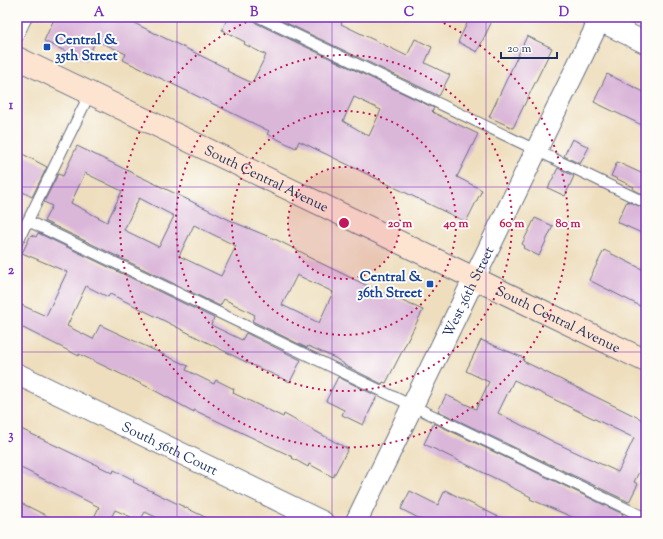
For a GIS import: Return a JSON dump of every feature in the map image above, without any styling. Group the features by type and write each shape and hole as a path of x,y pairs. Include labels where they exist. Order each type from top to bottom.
{"main road":[{"name":"South Central Avenue","path":"18,62 90,93 646,361"}],"street":[{"name":"West 36th Street","path":"356,522 536,150 597,18"},
{"path":"597,18 646,43"},
{"name":"South 56th Court","path":"17,374 323,522"}],"lane":[{"path":"17,38 27,17"},
{"path":"259,17 646,203"},
{"path":"17,243 90,93"},
{"path":"28,221 646,518"}],"building":[{"path":"55,17 137,17 134,23 228,69 227,71 252,83 266,55 244,44 245,42 222,30 228,17 253,17 256,23 434,108 432,111 434,113 478,134 457,177 482,190 466,222 299,141 296,148 267,134 269,131 123,60 126,54 96,40 86,61 44,41","holes":["354,97 381,110 369,136 343,121"]},
{"path":"274,17 332,17 342,22 341,24 407,56 415,39 432,47 425,63 450,75 439,96"},
{"path":"470,17 494,17 477,52 458,42"},
{"path":"527,36 552,48 513,128 489,117"},
{"path":"607,74 646,93 646,127 594,102"},
{"path":"572,139 589,147 580,164 564,156"},
{"path":"77,146 238,224 277,240 307,255 306,256 372,288 423,310 386,383 383,382 382,384 344,365 335,358 308,346 307,348 252,321 255,315 224,299 220,306 44,221 52,206 44,202 58,174 63,176","holes":["85,173 122,191 107,222 71,203","139,198 174,216 159,247 124,230","194,225 236,246 221,276 179,256","297,275 333,292 319,323 282,305"]},
{"path":"17,151 47,167 32,197 17,189"},
{"path":"617,162 641,173 646,163 646,196 633,189 634,187 611,176"},
{"path":"558,168 574,176 565,196 548,188"},
{"path":"627,201 646,209 646,235 617,222"},
{"path":"535,218 553,226 539,256 523,248 525,246 522,244"},
{"path":"38,233 214,318 211,325 242,340 246,333 301,360 290,382 248,363 110,294 108,297 86,286 67,326 93,339 100,325 188,366 186,370 214,384 216,380 234,389 233,393 283,417 284,414 348,449 333,477 309,464 308,467 292,458 293,457 194,410 194,412 150,388 79,354 79,356 17,325 17,303 46,316 67,272 22,253 31,235 36,237"},
{"path":"604,250 646,271 646,309 589,280"},
{"path":"481,340 524,358 523,361 643,420 646,413 646,458 634,482 638,484 629,502 438,411 446,395 476,409 489,382 466,371","holes":["514,380 634,438 618,472 554,442 498,413"]},
{"path":"338,377 377,396 363,425 342,415 344,410 326,401"},
{"path":"434,423 623,514 619,522 584,522 530,499 531,497 509,485 424,444"},
{"path":"21,429 113,473 114,470 134,480 133,482 215,522 166,522 145,512 140,521 115,510 109,522 92,522 99,507 17,466 17,438"},
{"path":"445,490 509,522 426,522 401,509 410,491 438,505"},
{"path":"17,501 59,522 17,522"}],"place":[{"name":"Central & 35th Street","path":"47,47"},
{"name":"Central & 36th Street","path":"430,284"}]}
